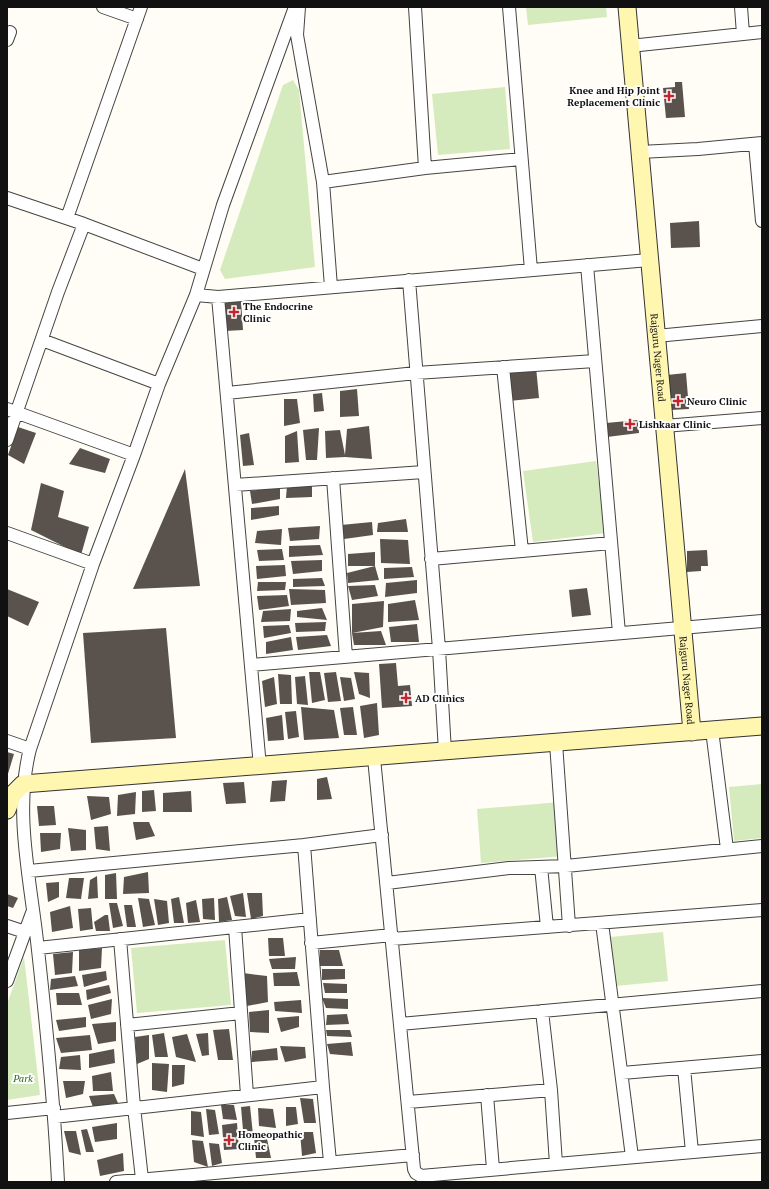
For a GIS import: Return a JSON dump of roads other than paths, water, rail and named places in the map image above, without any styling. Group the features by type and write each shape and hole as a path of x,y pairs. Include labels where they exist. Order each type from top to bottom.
{"street":[{"path":"103,7 137,19"},
{"path":"67,218 141,7"},
{"path":"58,1182 54,1113 38,948 24,833 23,784 30,749 93,564 159,384 196,295 223,205 295,7"},
{"path":"299,7 298,35 323,182 331,287"},
{"path":"415,7 424,168"},
{"path":"509,7 531,270"},
{"name":"Rajguru Nager Road","path":"627,7 692,732"},
{"path":"741,7 743,34"},
{"path":"630,46 762,32"},
{"path":"640,152 698,149 758,143 762,224"},
{"path":"323,182 424,168 521,159"},
{"path":"7,198 84,224 203,270"},
{"path":"7,440 12,411 42,340 84,224"},
{"path":"196,295 218,297 649,260"},
{"path":"587,265 619,633"},
{"path":"409,280 439,649 445,752"},
{"path":"218,297 260,767"},
{"path":"656,336 762,326"},
{"path":"42,340 159,384"},
{"path":"227,393 416,373 595,361"},
{"path":"503,367 522,551"},
{"path":"12,411 134,455"},
{"path":"664,426 762,418"},
{"path":"235,485 424,472"},
{"path":"332,478 346,657"},
{"path":"7,533 93,564"},
{"path":"431,559 611,543"},
{"path":"251,665 762,621"},
{"path":"7,810 13,794 23,784 260,767 762,726"},
{"path":"712,730 727,849"},
{"path":"7,741 30,749"},
{"path":"556,743 566,866 569,926"},
{"path":"374,758 414,1169 416,1173 421,1176 762,1146"},
{"path":"29,871 304,845 382,835"},
{"path":"304,845 330,1162"},
{"path":"386,883 501,869 566,866 762,846"},
{"path":"541,867 546,927"},
{"path":"7,981 33,910"},
{"path":"312,943 569,926 762,910"},
{"path":"38,948 310,919"},
{"path":"602,923 632,1157"},
{"path":"7,926 25,932"},
{"path":"234,927 247,1095"},
{"path":"120,939 134,1107 142,1179"},
{"path":"400,1024 762,991"},
{"path":"542,1011 551,1090 556,1164"},
{"path":"127,1025 241,1013"},
{"path":"622,1073 762,1061"},
{"path":"684,1068 692,1152"},
{"path":"7,1113 54,1113 134,1107 323,1088"},
{"path":"408,1102 551,1090"},
{"path":"487,1095 493,1169"},
{"path":"116,1182 413,1155"}],"place":[{"name":"Knee and Hip Joint Replacement Clinic","path":"669,96"},
{"name":"The Endocrine Clinic","path":"234,312"},
{"name":"Neuro Clinic","path":"678,401"},
{"name":"Lishkaar Clinic","path":"630,424"},
{"name":"AD Clinics","path":"406,698"},
{"name":"Homeopathic Clinic","path":"229,1140"}],"park label":[{"name":"Park","path":"23,1078"}]}
